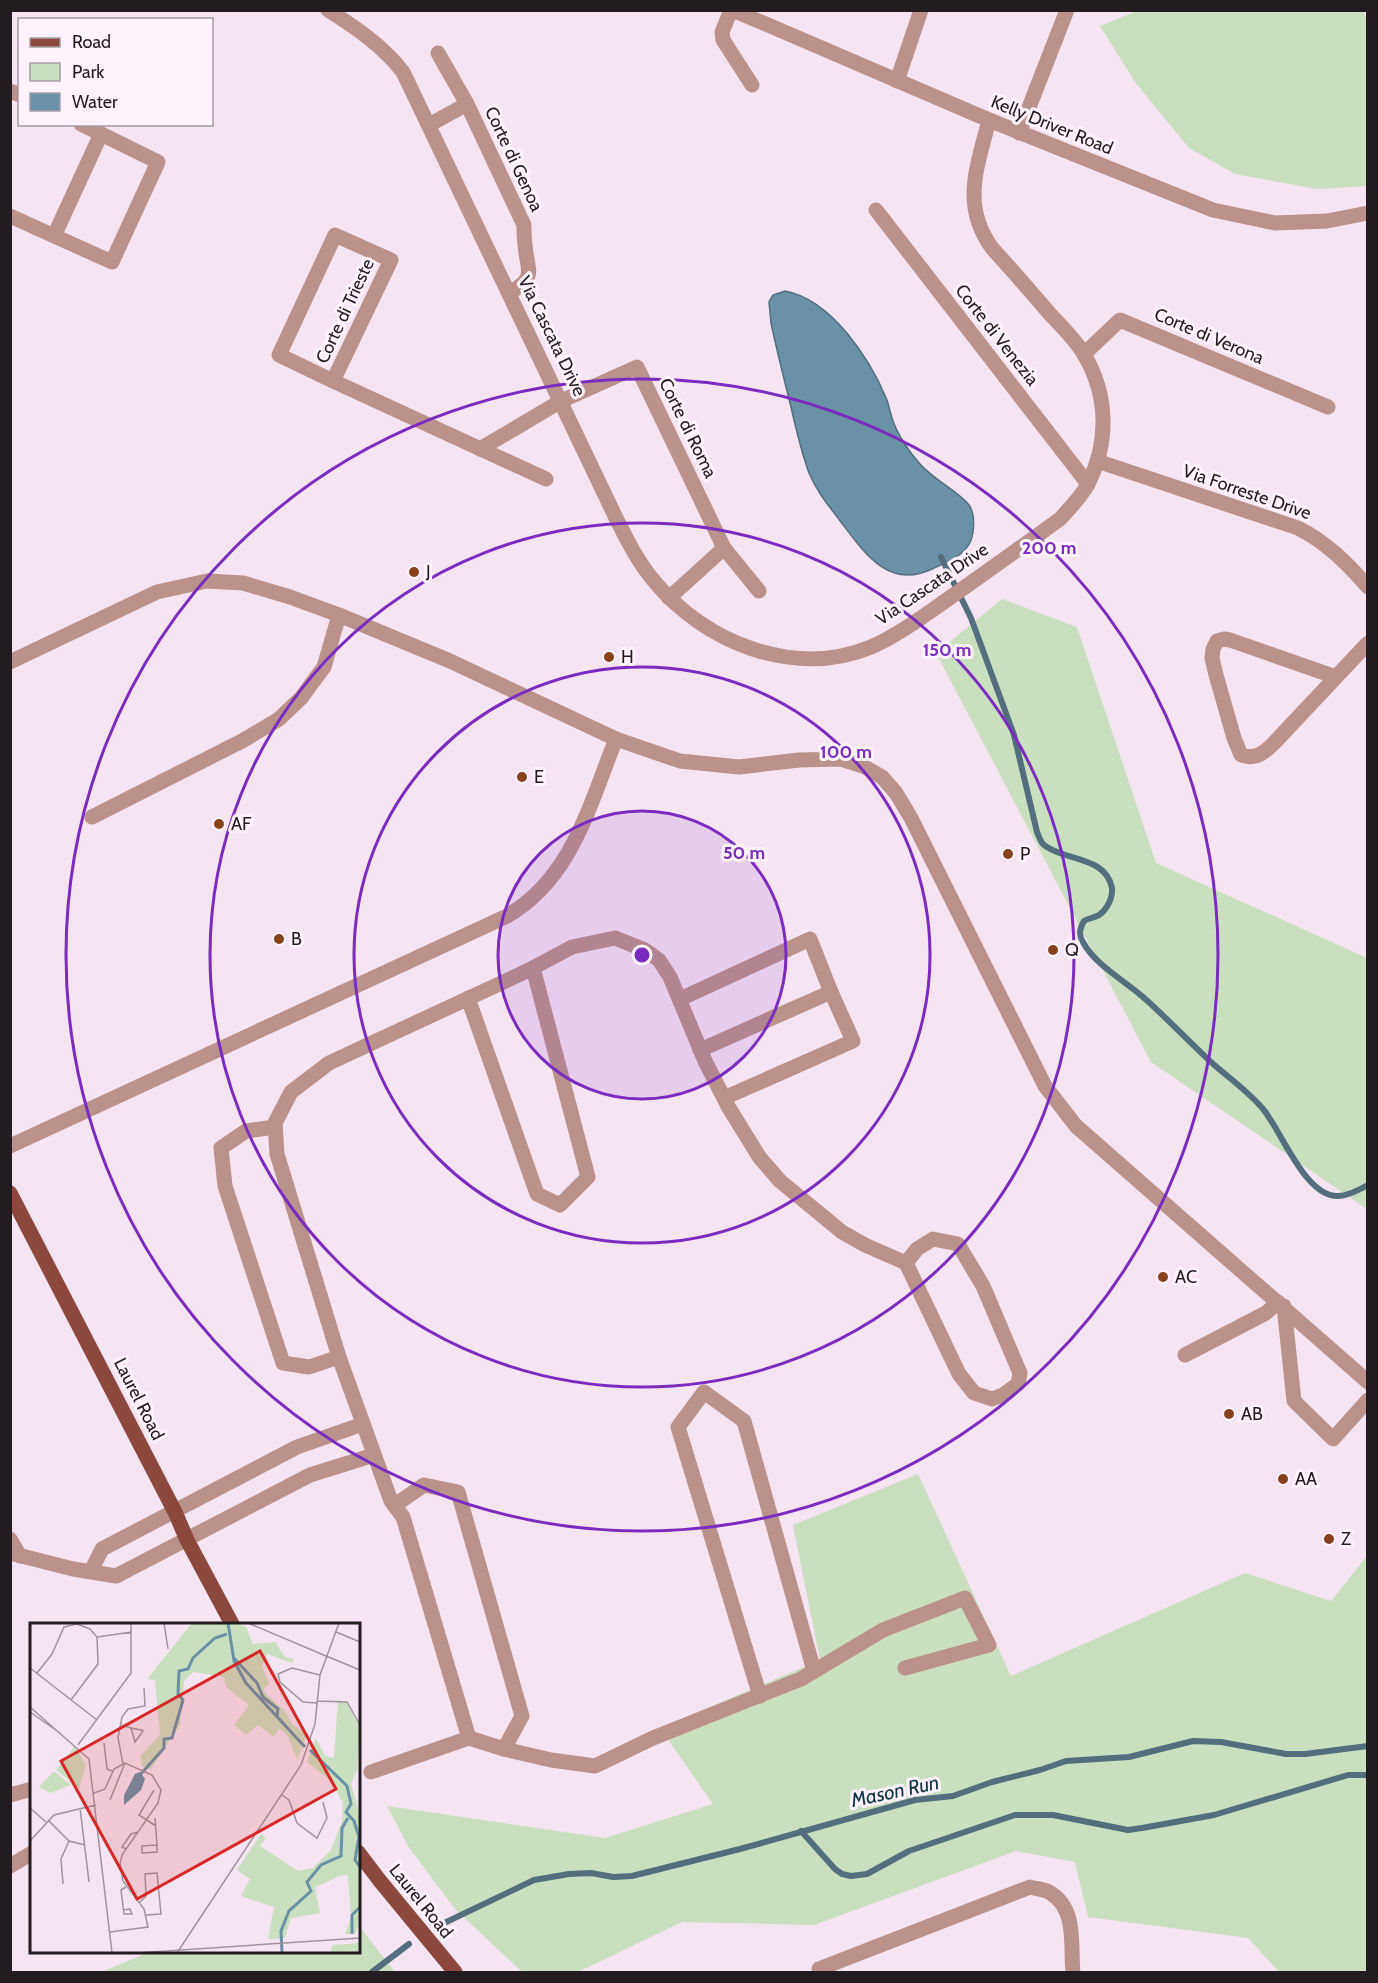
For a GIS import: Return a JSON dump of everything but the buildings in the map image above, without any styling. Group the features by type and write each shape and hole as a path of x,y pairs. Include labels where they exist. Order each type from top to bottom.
{"main road":[{"name":"Laurel Road","path":"10,1193 231,1623"},
{"name":"Laurel Road","path":"360,1855 455,1972"}],"street":[{"name":"Via Cascata Drive","path":"328,10 366,36 392,58 403,72 642,566 669,598 713,631 736,643 764,653 801,658 835,656 868,648 896,634 1060,519 1088,484 1097,461 1104,428 1104,412 1094,373 1084,354 1071,337 992,248 977,222 974,188 989,120"},
{"name":"Kelly Driver Road","path":"732,10 1019,133 1213,210 1275,223 1327,221 1368,213"},
{"path":"732,10 722,32 723,40 752,84"},
{"path":"897,81 921,10"},
{"path":"1019,133 1067,10"},
{"name":"Corte di Genoa","path":"438,53 467,104 524,225 528,276 525,282 509,293"},
{"name":"Corte di Genoa","path":"429,125 467,104"},
{"path":"10,216 112,262 158,162 85,126"},
{"path":"54,236 101,134"},
{"name":"Corte di Venezia","path":"876,210 1088,484"},
{"name":"Corte di Trieste","path":"333,381 391,260 335,235 279,355 333,381 546,479"},
{"name":"Corte di Verona","path":"1084,354 1120,320 1328,407"},
{"name":"Corte di Roma","path":"561,401 637,367 724,548 759,591"},
{"path":"480,449 561,401"},
{"name":"Via Forreste Drive","path":"1097,461 1298,528 1315,536 1330,548 1368,587"},
{"path":"669,598 724,548"},
{"path":"10,662 158,592 207,581 243,583 339,615 450,661 616,739 680,761 739,767 799,760 840,759 863,766 882,777 896,793 911,818 1045,1086 1076,1126 1368,1382"},
{"path":"92,817 243,741 279,719 301,698 324,667 339,615"},
{"path":"1336,677 1230,640 1217,641 1213,649 1212,657 1216,675 1234,738 1241,755 1250,758 1257,757 1264,752 1336,677 1368,643"},
{"path":"10,1146 507,916 524,906 559,870 575,840 616,739"},
{"path":"470,1738 403,1517 394,1505 374,1455 339,1357 277,1154 274,1123 291,1092 329,1063 533,968 572,947 615,938 645,950 659,960 670,977 700,1050 724,1098 760,1158 780,1181 842,1232 906,1263 959,1374 974,1393 992,1399 1003,1395 1018,1384 1020,1373 983,1286 958,1244 933,1239 917,1249 906,1263"},
{"path":"680,999 810,939 853,1041 724,1098"},
{"path":"468,998 537,1194 560,1205 588,1177 533,968"},
{"path":"700,1050 831,992"},
{"path":"275,1127 246,1131 221,1148 225,1186 283,1363 309,1368 339,1357"},
{"path":"1185,1355 1281,1304"},
{"path":"1281,1304 1294,1401 1333,1439 1368,1401"},
{"path":"760,1696 678,1427 704,1392 744,1421 814,1671"},
{"path":"91,1571 102,1549 297,1447 363,1424"},
{"path":"10,1539 15,1555 73,1569 116,1576 310,1475 374,1455"},
{"path":"394,1505 424,1485 458,1492 522,1716 504,1749"},
{"path":"371,1772 470,1738 551,1760 595,1766 653,1738 801,1679 883,1630 965,1598 989,1645 905,1668"},
{"path":"10,1795 30,1789"},
{"path":"10,1866 30,1854"},
{"path":"817,1971 1030,1887 1048,1892 1061,1904 1072,1927 1073,1972"}],"green space":[{"path":"1137,11 1363,11 1368,20 1367,186 1317,189 1235,174 1189,148 1135,82 1100,26"},
{"path":"1002,599 1077,627 1156,863 1367,958 1367,1209 1151,1062 936,653"},
{"path":"918,1474 1011,1676 1245,1573 1331,1601 1367,1556 1367,1972 1279,1972 1248,1938 1088,1917 1075,1862 1016,1851 814,1925 682,1922 578,1972 522,1972 455,1909 408,1846 387,1806 605,1838 713,1804 660,1728 820,1660 793,1525"},
{"path":"360,1927 395,1972 101,1972 148,1953 360,1953"}],"water":[{"path":"785,291 818,306 847,334 860,350 880,384 894,424 908,448 926,470 959,495 971,508 973,532 971,540 958,556 916,574 902,575 890,571 868,556 819,493 809,473 801,448 771,323 769,302 773,295"}],"waterway":[{"path":"941,557 971,618 1014,735 1041,841 1056,852 1085,861 1102,870 1112,888 1108,904 1103,911 1084,921 1080,934 1088,950 1102,965 1152,1005 1263,1109 1295,1161 1315,1186 1326,1193 1338,1196 1349,1194 1368,1185"},
{"name":"Mason Run","path":"438,1926 534,1880 591,1873 613,1877 632,1876 740,1849 915,1800 953,1796 992,1782 1066,1761 1129,1757 1193,1741 1221,1742 1286,1754 1305,1754 1368,1746"},
{"path":"801,1831 835,1869 851,1876 867,1874 909,1851 1015,1815 1053,1815 1128,1830 1214,1815 1348,1775 1368,1775"},
{"name":"Mason Run","path":"372,1972 409,1944"}],"place":[{"name":"J","path":"414,572"},
{"name":"H","path":"609,657"},
{"name":"E","path":"522,777"},
{"name":"AF","path":"219,824"},
{"name":"P","path":"1008,854"},
{"name":"B","path":"279,939"},
{"name":"Q","path":"1053,950"},
{"name":"AC","path":"1163,1277"},
{"name":"AB","path":"1229,1414"},
{"name":"AA","path":"1283,1479"},
{"name":"Z","path":"1329,1539"}]}
